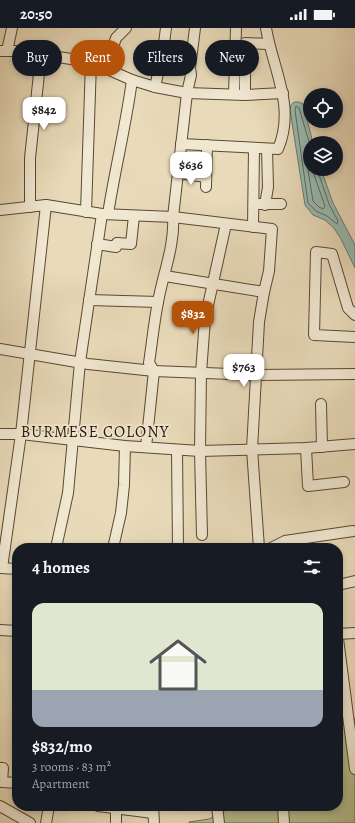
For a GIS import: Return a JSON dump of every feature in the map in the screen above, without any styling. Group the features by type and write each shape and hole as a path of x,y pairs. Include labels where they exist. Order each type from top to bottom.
{"street":[{"path":"3,51 12,28"},
{"path":"115,40 126,28"},
{"path":"155,87 163,51 166,28"},
{"path":"146,447 154,372 149,363 158,302 165,276 174,227 173,217 195,28"},
{"path":"234,94 236,28"},
{"path":"181,144 278,149 283,137 285,122 283,93 266,28"},
{"path":"245,95 244,43 269,44"},
{"path":"30,207 30,158 39,76"},
{"path":"86,212 90,76"},
{"path":"123,76 155,87 187,93 245,95 283,93"},
{"path":"57,543 68,493 80,362 97,244 114,177 126,119 132,80"},
{"path":"206,187 207,145"},
{"path":"253,227 254,148"},
{"path":"265,205 268,187 267,148"},
{"path":"178,173 206,177"},
{"path":"253,203 265,205 281,204"},
{"path":"12,569 1,568 21,434 46,205"},
{"path":"0,210 46,205 86,212 134,216 173,217 272,229 269,271 259,322 252,449 259,543"},
{"path":"97,244 116,246 117,243 131,244 134,216"},
{"path":"202,535 200,451 201,373 205,319 226,224"},
{"path":"355,315 348,308 332,254 316,252 314,335 355,337"},
{"path":"165,276 264,292"},
{"path":"89,300 158,302"},
{"path":"0,349 88,364 154,372 256,375 355,374"},
{"path":"321,404 322,447"},
{"path":"0,434 21,434 125,446 200,451 306,448 355,444"},
{"path":"114,543 121,513 124,485 125,446"},
{"path":"306,448 308,486 344,482"},
{"path":"177,450 178,543"},
{"path":"283,543 353,531"},
{"path":"343,584 355,581"},
{"path":"0,630 12,631"},
{"path":"343,633 355,632"},
{"path":"343,704 355,770"},
{"path":"0,768 3,768 2,782 12,783"},
{"path":"0,806 22,817"},
{"path":"46,823 48,811"},
{"path":"116,811 116,823"},
{"path":"138,811 154,814"},
{"path":"218,811 219,823"},
{"path":"283,811 284,823"}],"green space":[{"path":"355,718 355,823 189,823 209,819 224,811 343,811 343,725 354,721"}],"water":[{"path":"294,102 303,104 303,128 309,128 311,136 303,136 303,176 323,176 333,203 355,245 355,268 334,228 325,220 313,215 305,205 290,110 291,105"}],"district":[{"name":"BURMESE COLONY","path":"95,431"}]}
